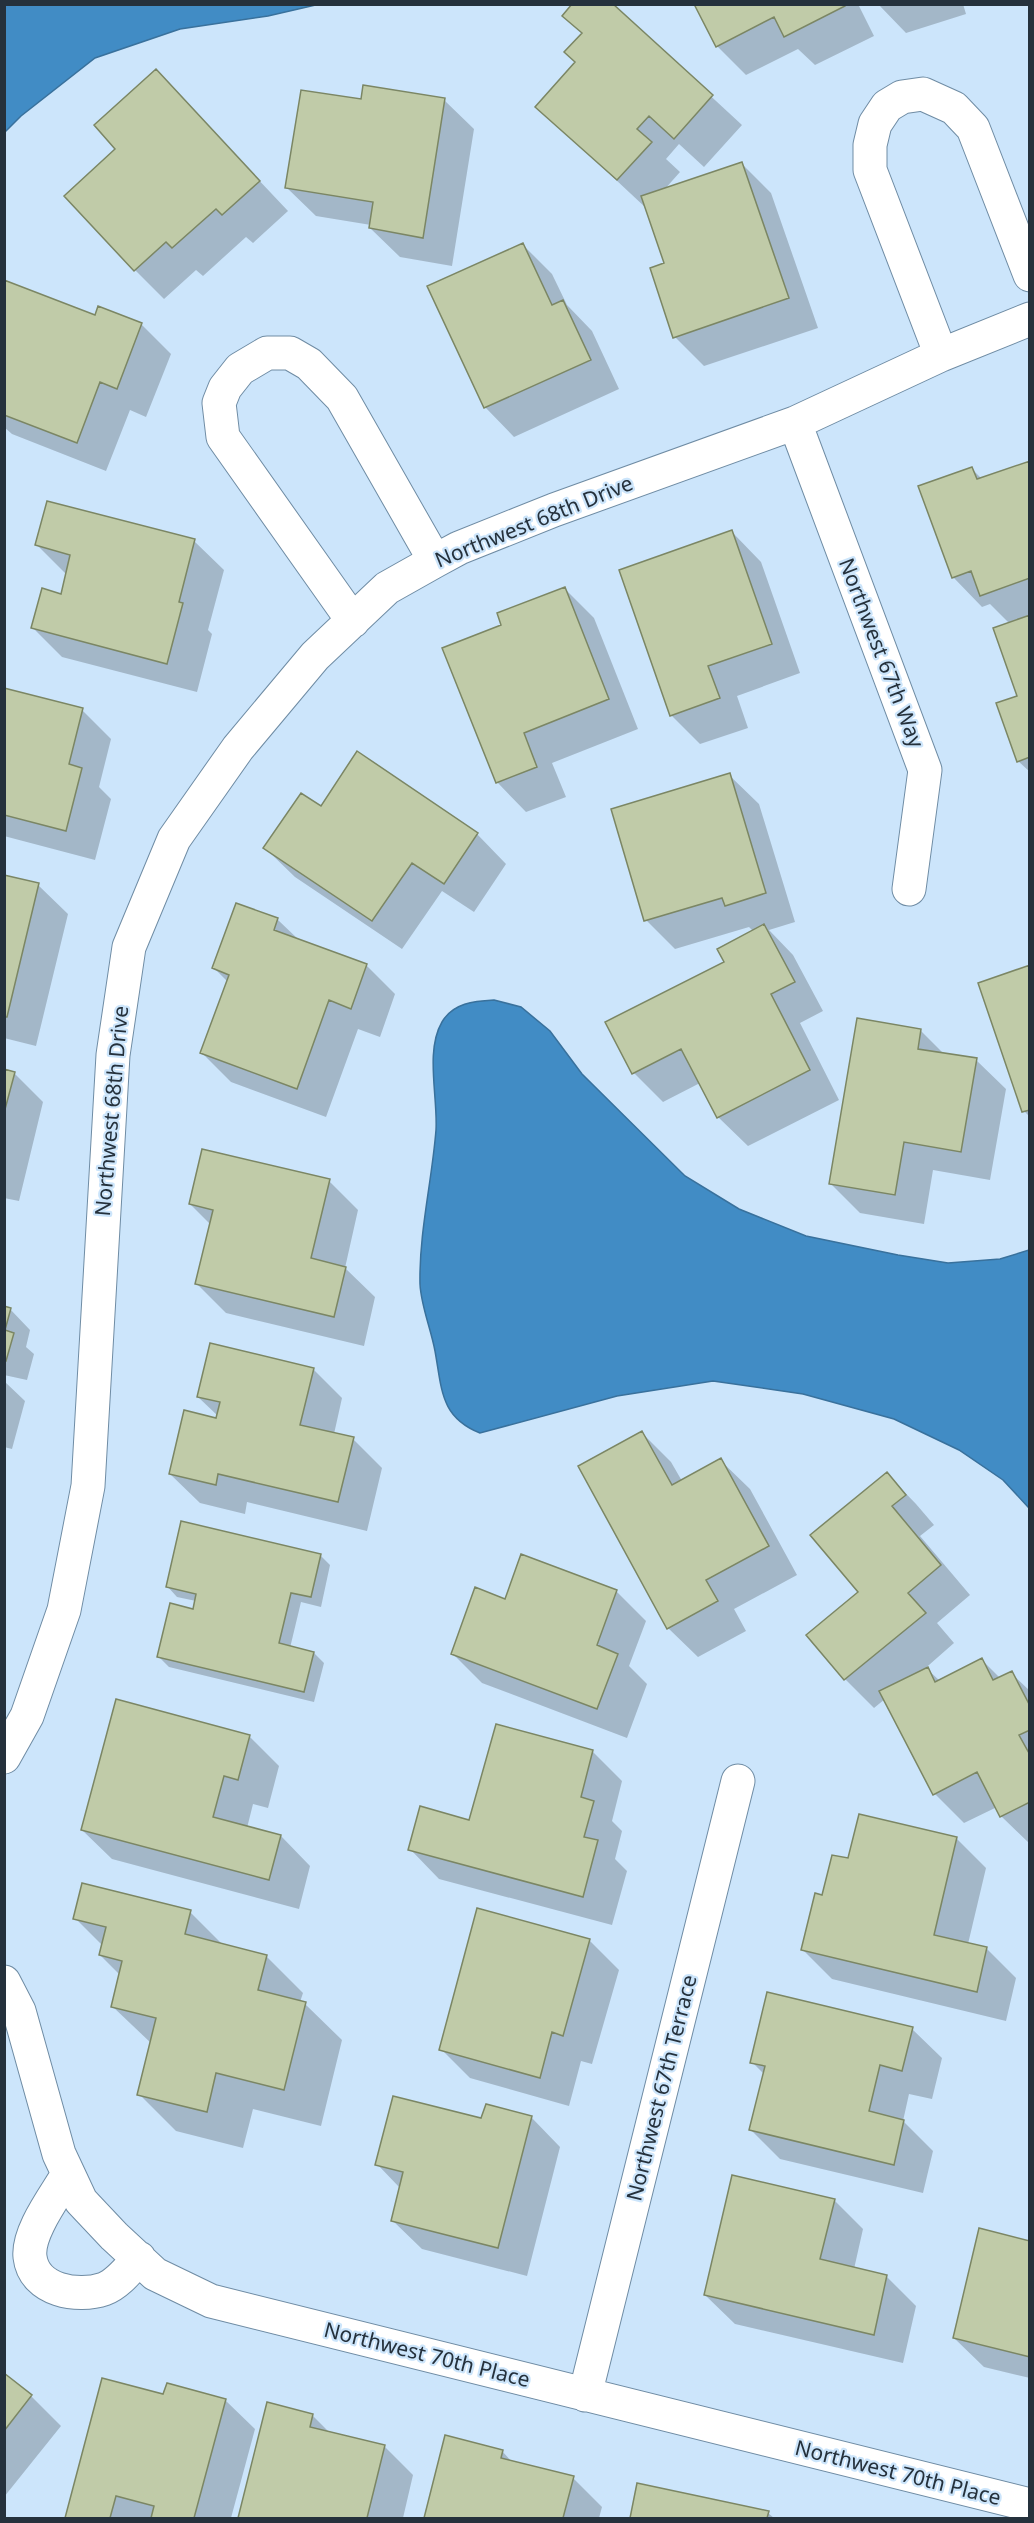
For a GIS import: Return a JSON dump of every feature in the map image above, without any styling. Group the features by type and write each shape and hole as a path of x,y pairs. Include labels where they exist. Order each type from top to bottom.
{"street":[{"path":"941,355 870,170 870,145 875,124 887,106 902,97 923,93 954,108 973,128 1029,275"},
{"name":"Northwest 68th Drive","path":"4,1757 27,1716 64,1610 88,1486 113,1055 129,947 174,839 238,748 315,656 387,588 435,561 459,548 554,510 795,423 941,355 1029,319"},
{"path":"353,621 223,437 219,403 225,388 240,369 267,353 290,353 309,364 342,398 435,561"},
{"name":"Northwest 67th Way","path":"795,423 925,770 909,889"},
{"name":"Northwest 67th Terrace","path":"585,2395 738,1781"},
{"name":"Northwest 70th Place","path":"4,1982 19,2011 59,2154 81,2201 155,2274 211,2301 1029,2505"},
{"path":"68,2174 42,2217 33,2238 29,2256 35,2272 49,2286 85,2293 106,2288 139,2259"}],"water":[{"path":"5,4 316,5 268,16 180,29 95,58 21,116 5,132"},
{"path":"494,1000 521,1007 550,1031 582,1074 685,1176 739,1209 806,1236 948,1263 1000,1259 1029,1250 1029,1508 1003,1480 959,1450 894,1419 803,1394 713,1381 617,1396 480,1433 457,1419 445,1400 420,1284 422,1245 436,1130 434,1046 442,1022 452,1011 472,1002"}],"building":[{"path":"572,4 613,4 713,95 674,139 649,116 637,129 652,142 617,180 535,107 575,62 564,52 582,33 562,16"},
{"path":"694,4 845,4 845,6 784,37 774,17 716,47"},
{"path":"156,69 260,181 222,215 216,209 172,248 166,242 134,271 64,196 115,149 94,125"},
{"path":"363,85 445,98 423,238 369,228 373,202 285,188 301,90 361,99"},
{"path":"742,162 789,298 673,338 650,268 664,263 641,196"},
{"path":"523,243 552,305 563,300 591,360 484,408 427,286"},
{"path":"4,280 95,315 98,306 142,323 117,389 100,382 77,443 4,415"},
{"path":"1030,461 1030,578 980,596 971,571 952,578 918,486 972,467 977,479"},
{"path":"47,501 195,539 179,602 183,603 167,664 31,628 42,588 61,594 70,555 35,545"},
{"path":"732,530 772,644 708,666 720,698 670,716 619,570"},
{"path":"565,587 609,699 524,733 537,767 496,783 442,648 501,625 497,613"},
{"path":"1030,615 1030,757 1017,762 996,703 1017,696 993,628"},
{"path":"4,688 83,708 69,764 82,768 66,831 4,815"},
{"path":"357,751 478,833 444,884 412,863 372,921 263,848 301,793 321,806"},
{"path":"730,773 766,893 725,906 722,898 644,921 611,809"},
{"path":"4,875 39,883 7,1017 4,1017"},
{"path":"236,903 278,918 274,930 367,964 351,1009 329,1000 297,1089 200,1053 229,975 212,968"},
{"path":"764,924 795,982 771,994 810,1070 717,1118 681,1049 632,1074 605,1022 724,962 717,949"},
{"path":"1030,965 1030,1110 1022,1112 978,983"},
{"path":"857,1018 921,1029 918,1049 977,1058 961,1152 904,1142 895,1195 829,1184"},
{"path":"4,1069 15,1072 4,1113"},
{"path":"202,1149 330,1179 311,1258 346,1267 334,1317 195,1284 213,1210 189,1204"},
{"path":"4,1306 11,1308 5,1330 14,1333 6,1361 4,1360"},
{"path":"210,1343 314,1368 300,1425 354,1437 338,1502 218,1474 216,1485 169,1474 184,1410 216,1418 220,1402 197,1397"},
{"path":"642,1431 672,1485 721,1458 769,1546 706,1580 718,1601 667,1629 578,1466"},
{"path":"887,1472 906,1495 892,1506 941,1565 908,1593 926,1613 844,1680 806,1635 858,1592 810,1535"},
{"path":"181,1521 321,1554 311,1597 291,1593 279,1643 314,1652 304,1692 157,1657 170,1603 193,1609 196,1594 166,1587"},
{"path":"521,1554 617,1590 597,1645 618,1654 597,1709 451,1654 475,1587 505,1599"},
{"path":"982,1658 993,1680 1012,1671 1030,1706 1030,1730 1019,1735 1030,1755 1030,1802 1000,1817 977,1772 933,1795 879,1691 928,1667 935,1682"},
{"path":"116,1699 250,1735 238,1780 224,1776 213,1817 281,1835 269,1880 81,1830"},
{"path":"496,1724 593,1750 581,1797 594,1801 584,1837 598,1840 583,1897 408,1850 420,1806 469,1820"},
{"path":"859,1814 957,1837 934,1935 987,1947 977,1992 801,1950 815,1893 822,1895 832,1855 848,1858"},
{"path":"82,1883 191,1910 185,1934 267,1955 258,1990 306,2002 284,2090 216,2073 207,2112 137,2095 156,2018 111,2007 122,1961 99,1955 106,1927 73,1919"},
{"path":"477,1908 590,1939 563,2036 552,2032 540,2078 439,2050"},
{"path":"767,1992 913,2027 902,2071 880,2065 869,2111 904,2120 894,2165 749,2130 765,2066 750,2063"},
{"path":"393,2096 481,2118 486,2104 532,2116 498,2248 391,2221 403,2172 375,2165"},
{"path":"732,2175 835,2199 820,2259 887,2275 874,2335 704,2295"},
{"path":"979,2228 1030,2241 1030,2357 953,2338"},
{"path":"4,2373 32,2395 4,2431"},
{"path":"102,2378 163,2394 167,2383 226,2399 194,2518 151,2518 154,2506 116,2496 110,2518 65,2518"},
{"path":"267,2402 313,2414 310,2427 385,2445 367,2518 238,2518"},
{"path":"445,2435 503,2450 501,2458 574,2476 563,2518 424,2518"},
{"path":"637,2483 769,2511 767,2518 630,2518"}]}
